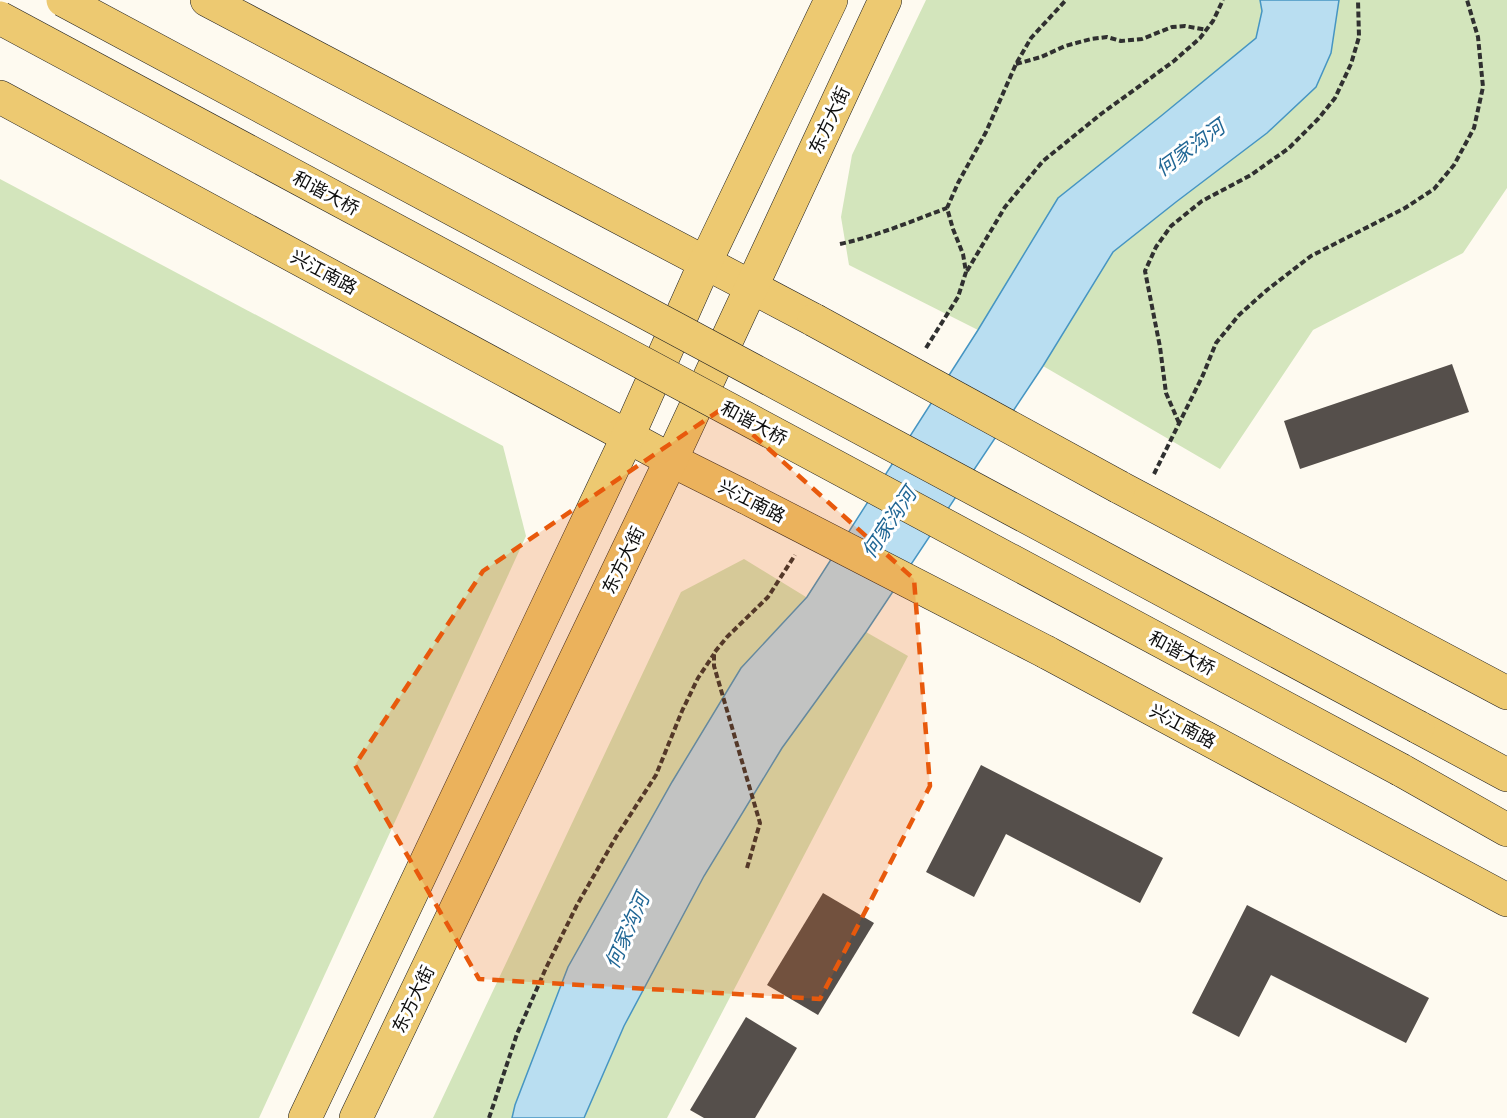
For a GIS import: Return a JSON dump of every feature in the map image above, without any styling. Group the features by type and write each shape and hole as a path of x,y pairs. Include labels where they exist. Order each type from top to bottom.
{"main road":[{"path":"63,0 1507,775"},
{"path":"207,0 814,320 1130,493 1507,693"},
{"path":"305,1118 628,436 705,264 831,0"},
{"name":"东方大街","path":"356,1118 671,460 885,0"},
{"name":"和谐大桥","path":"0,18 1401,770 1507,830"},
{"name":"兴江南路","path":"0,97 671,460 1046,652 1507,900"}],"path":[{"path":"966,272 1005,207 1043,161 1101,114 1174,61 1200,38 1213,21 1223,0"},
{"path":"1179,423 1166,393 1160,346 1145,271 1156,247 1171,226 1202,201 1251,175 1289,148 1335,98 1351,64 1359,37 1358,0"},
{"path":"1130,493 1179,423 1216,343 1239,315 1311,256 1405,208 1434,189 1454,165 1474,128 1483,87 1478,37 1467,0"},
{"path":"1016,64 1091,39 1107,37 1121,41 1142,39 1172,27 1185,26 1207,30"},
{"path":"840,244 886,231 947,208"},
{"path":"489,1118 517,1034 546,968 577,905 616,837 656,775 682,711 698,678 714,653"},
{"path":"720,684 760,823 747,868"}],"highlighted area":[{"path":"723,408 914,579 930,786 820,999 479,979 355,765 483,571"}],"green space":[{"path":"926,0 1260,0 1262,11 1256,38 1058,198 978,330 849,265 841,217 852,155"},
{"path":"1339,0 1507,0 1507,188 1463,253 1313,330 1220,469 1043,366 1113,252 1176,202 1331,53"},
{"path":"0,179 503,446 526,536 259,1118 0,1118"},
{"path":"744,559 806,597 741,668 672,782 568,967 512,1118 433,1118 681,592"},
{"path":"866,632 908,656 667,1118 584,1118 624,1026 704,876 782,748"}],"water":[{"name":"何家沟河","path":"1260,0 1339,0 1331,53 1316,87 1267,133 1113,252 1043,366 866,632 782,748 704,876 624,1026 584,1118 512,1118 568,967 672,782 741,668 807,597 978,330 1058,198 1256,38 1262,11"}],"building":[{"path":"1452,364 1469,412 1300,469 1284,421"},
{"path":"981,765 1163,858 1140,903 1006,834 974,897 926,872"},
{"path":"823,893 874,923 818,1015 767,985"},
{"path":"1247,905 1429,998 1406,1043 1271,975 1239,1037 1192,1013"},
{"path":"746,1017 797,1048 755,1118 704,1118 690,1110"}]}
